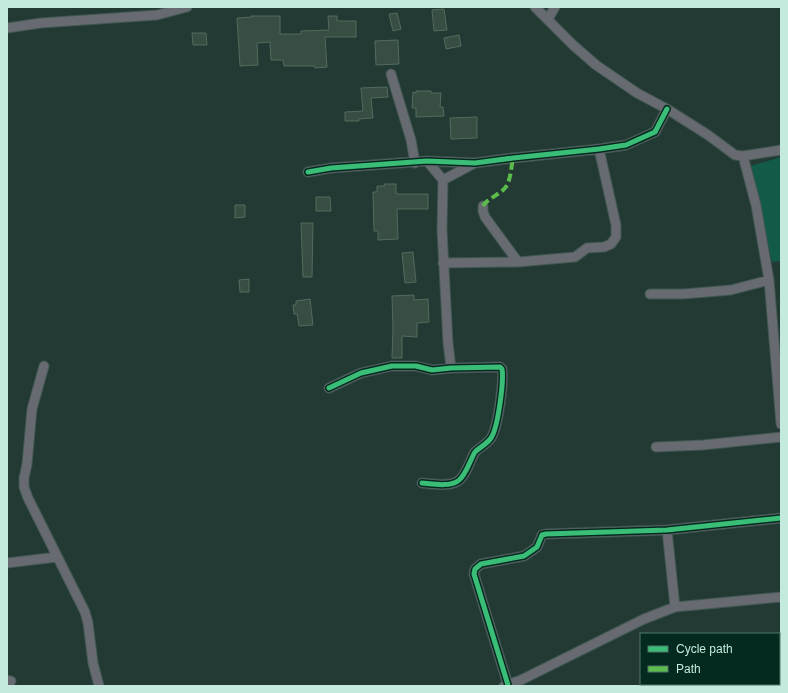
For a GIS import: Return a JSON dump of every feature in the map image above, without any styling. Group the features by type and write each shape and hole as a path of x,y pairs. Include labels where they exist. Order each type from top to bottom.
{"street":[{"path":"7,28 41,23 157,15 187,7"},
{"path":"535,7 573,45 596,65 637,93 667,109 708,135 735,155 744,156 781,150"},
{"path":"548,19 555,7"},
{"path":"391,74 412,146 415,163"},
{"path":"308,172 331,168 427,161 475,163 626,145 655,132 667,109"},
{"path":"443,263 518,262 575,257 587,248 604,247 611,244 616,238 616,225 599,149"},
{"path":"744,156 756,205 769,280 781,424"},
{"path":"427,161 443,180 443,263 451,368"},
{"path":"443,180 475,163"},
{"path":"483,206 483,211 486,217 518,262"},
{"path":"650,294 683,294 730,290 769,280"},
{"path":"44,366 32,409 24,487 28,498 85,612 88,623 93,664 99,686"},
{"path":"329,388 361,373 392,366 416,366 432,370 500,367 502,369 502,388 497,419 492,436 485,445 475,452 460,480 451,484 422,483"},
{"path":"656,447 703,445 781,437"},
{"path":"781,518 667,530 546,534 542,535 537,547 524,556 481,564 475,568 474,574 506,685 521,683 644,619 675,607 781,597"},
{"path":"667,530 675,607"},
{"path":"7,563 57,557"}],"green space":[{"path":"781,157 781,261 772,262 751,166"}],"building":[{"path":"444,9 447,30 434,31 432,10"},
{"path":"397,13 401,29 393,31 389,14"},
{"path":"251,16 280,16 280,34 301,34 301,31 329,30 328,16 337,16 337,21 356,21 356,37 325,37 327,67 315,68 315,66 284,66 283,60 271,60 270,42 257,43 258,65 240,66 237,18 252,17"},
{"path":"192,33 206,33 207,45 193,45"},
{"path":"459,35 461,46 446,49 444,38"},
{"path":"398,40 399,64 376,65 375,41"},
{"path":"387,87 388,97 371,98 373,118 359,119 359,121 345,121 345,112 363,111 361,88"},
{"path":"416,91 441,93 440,107 443,107 444,116 416,117 416,108 412,108 413,92 416,93"},
{"path":"477,117 477,138 451,139 450,118"},
{"path":"384,184 396,184 397,194 428,194 428,209 397,209 398,239 378,240 378,231 374,231 373,192 377,192 377,186 385,186"},
{"path":"316,197 330,197 331,211 316,211"},
{"path":"235,205 245,205 245,217 235,218"},
{"path":"301,223 313,223 312,277 303,277"},
{"path":"413,252 416,282 405,283 402,253"},
{"path":"249,279 249,292 240,292 239,280"},
{"path":"414,295 414,300 428,299 429,322 417,323 417,337 402,336 402,358 392,358 392,296"},
{"path":"310,299 313,325 299,326 297,314 294,314 293,305 296,305 296,301"}],"marked path":[{"path":"483,206 507,185 510,178 513,158"}],"cycle path":[{"path":"308,172 331,168 427,161 475,163 626,145 655,132 667,109"},
{"path":"329,388 361,373 392,366 416,366 432,370 500,367 502,369 500,404 494,433 491,438 475,452 466,472 458,481 446,485 422,483"},
{"path":"508,685 474,574 475,569 481,564 524,556 537,547 542,535 546,534 667,530 781,518"}]}
